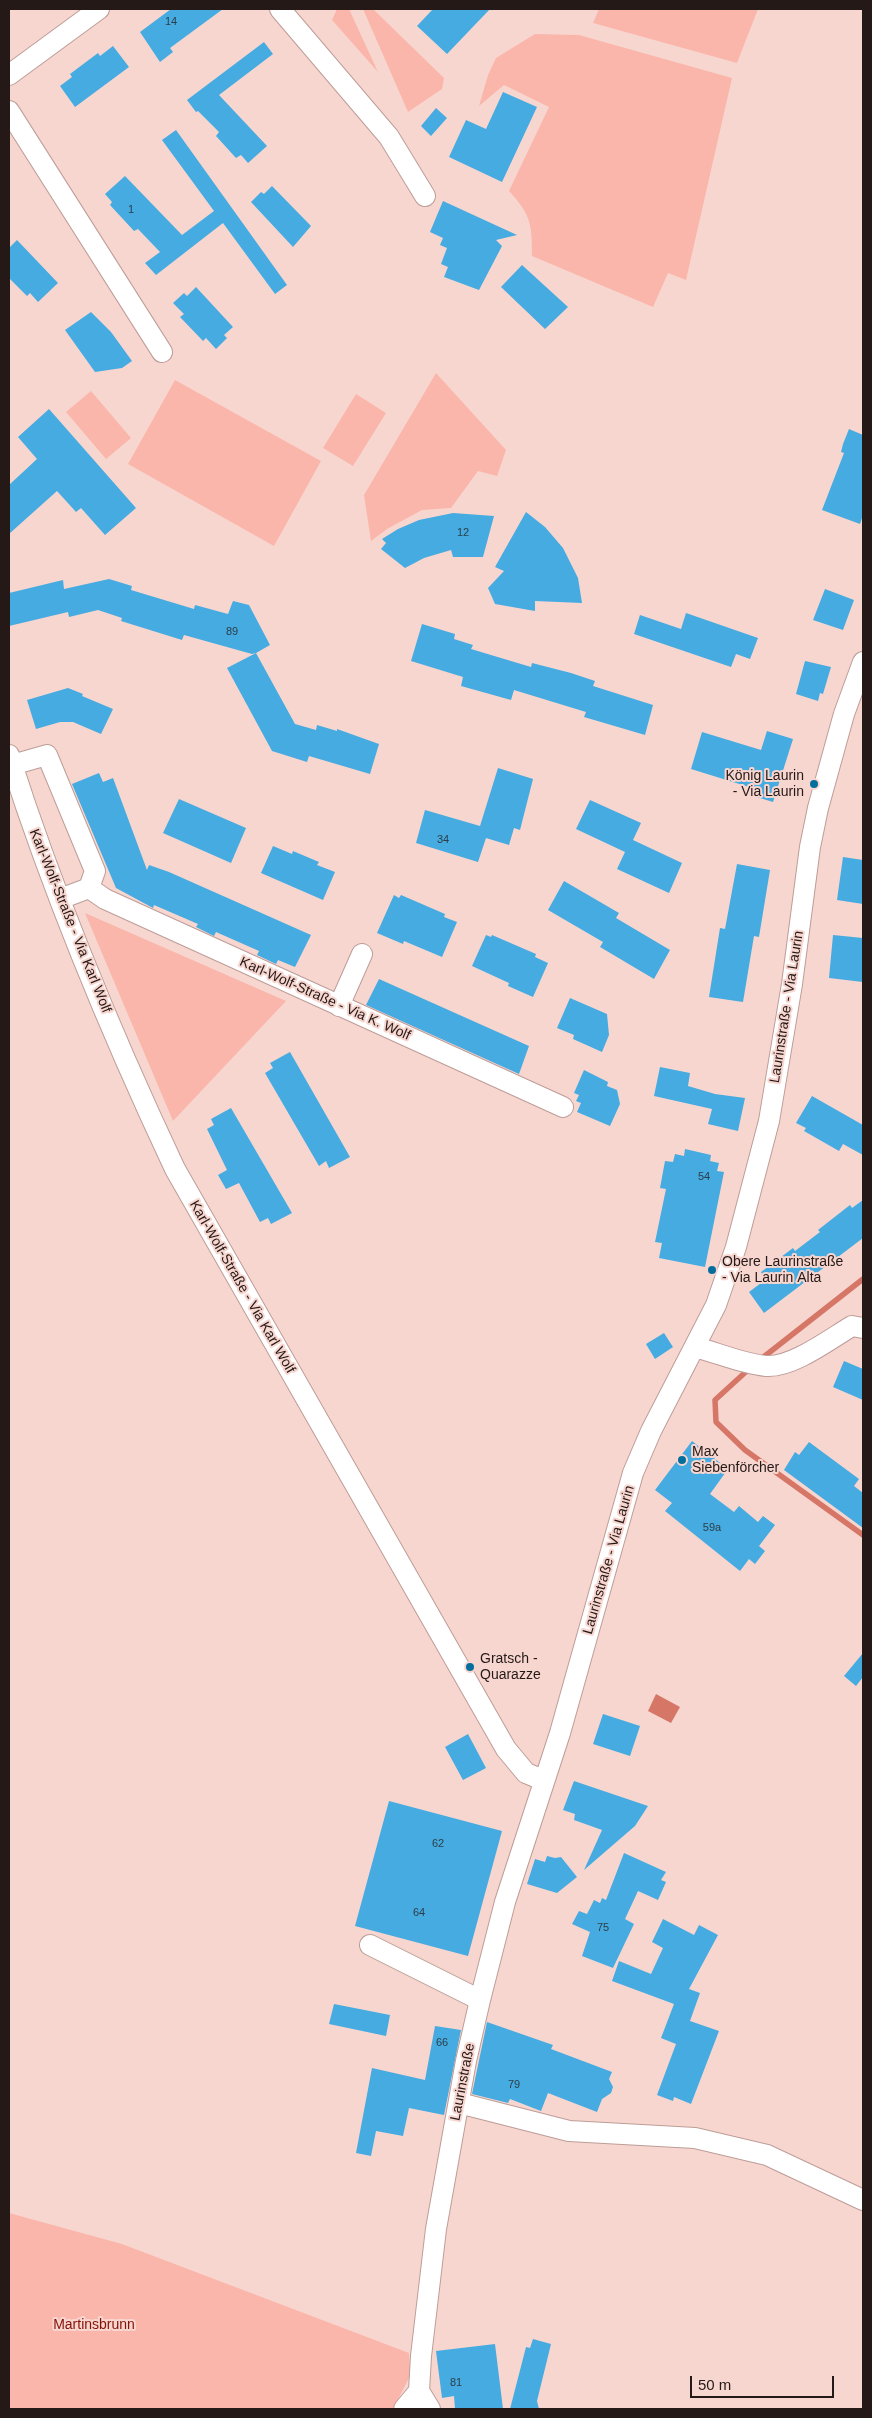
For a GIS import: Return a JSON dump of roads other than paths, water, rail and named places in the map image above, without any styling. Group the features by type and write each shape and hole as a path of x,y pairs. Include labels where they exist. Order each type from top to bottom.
{"street":[{"path":"9,76 99,9"},
{"path":"280,9 389,137 425,196"},
{"path":"9,110 162,352"},
{"name":"Laurinstraße - Via Laurin","path":"543,1780 560,1732 633,1473 651,1431 696,1347 716,1305 727,1276 769,1120 792,984 810,847 818,808 844,714 863,662"},
{"path":"10,760 46,755 95,871 88,888 60,899"},
{"name":"Karl-Wolf-Straße - Via Karl Wolf","path":"10,760 13,787 140,1094 175,1169 506,1749 526,1773 543,1780"},
{"name":"Karl-Wolf-Straße - Via K. Wolf","path":"88,888 105,899 563,1107"},
{"path":"339,1006 362,954"},
{"path":"696,1347 766,1366 781,1365 806,1353 852,1326 863,1328"},
{"name":"Laurinstraße","path":"420,2391 421,2356 436,2229 459,2103 480,2000 505,1902 543,1780"},
{"path":"370,1945 480,2000"},
{"path":"459,2103 569,2131 695,2138 768,2155 863,2200"},
{"path":"404,2409 420,2391 430,2409"}],"waterway":[{"path":"761,1359 863,1279"},
{"path":"750,1368 715,1400 716,1422 745,1450 863,1535"}],"place":[{"name":"König Laurin - Via Laurin","path":"814,784"},
{"name":"Obere Laurinstraße - Via Laurin Alta","path":"712,1270"},
{"name":"Max Siebenförcher","path":"682,1460"},
{"name":"Gratsch - Quarazze","path":"470,1667"}],"park label":[{"name":"Martinsbrunn","path":"94,2325"}]}
